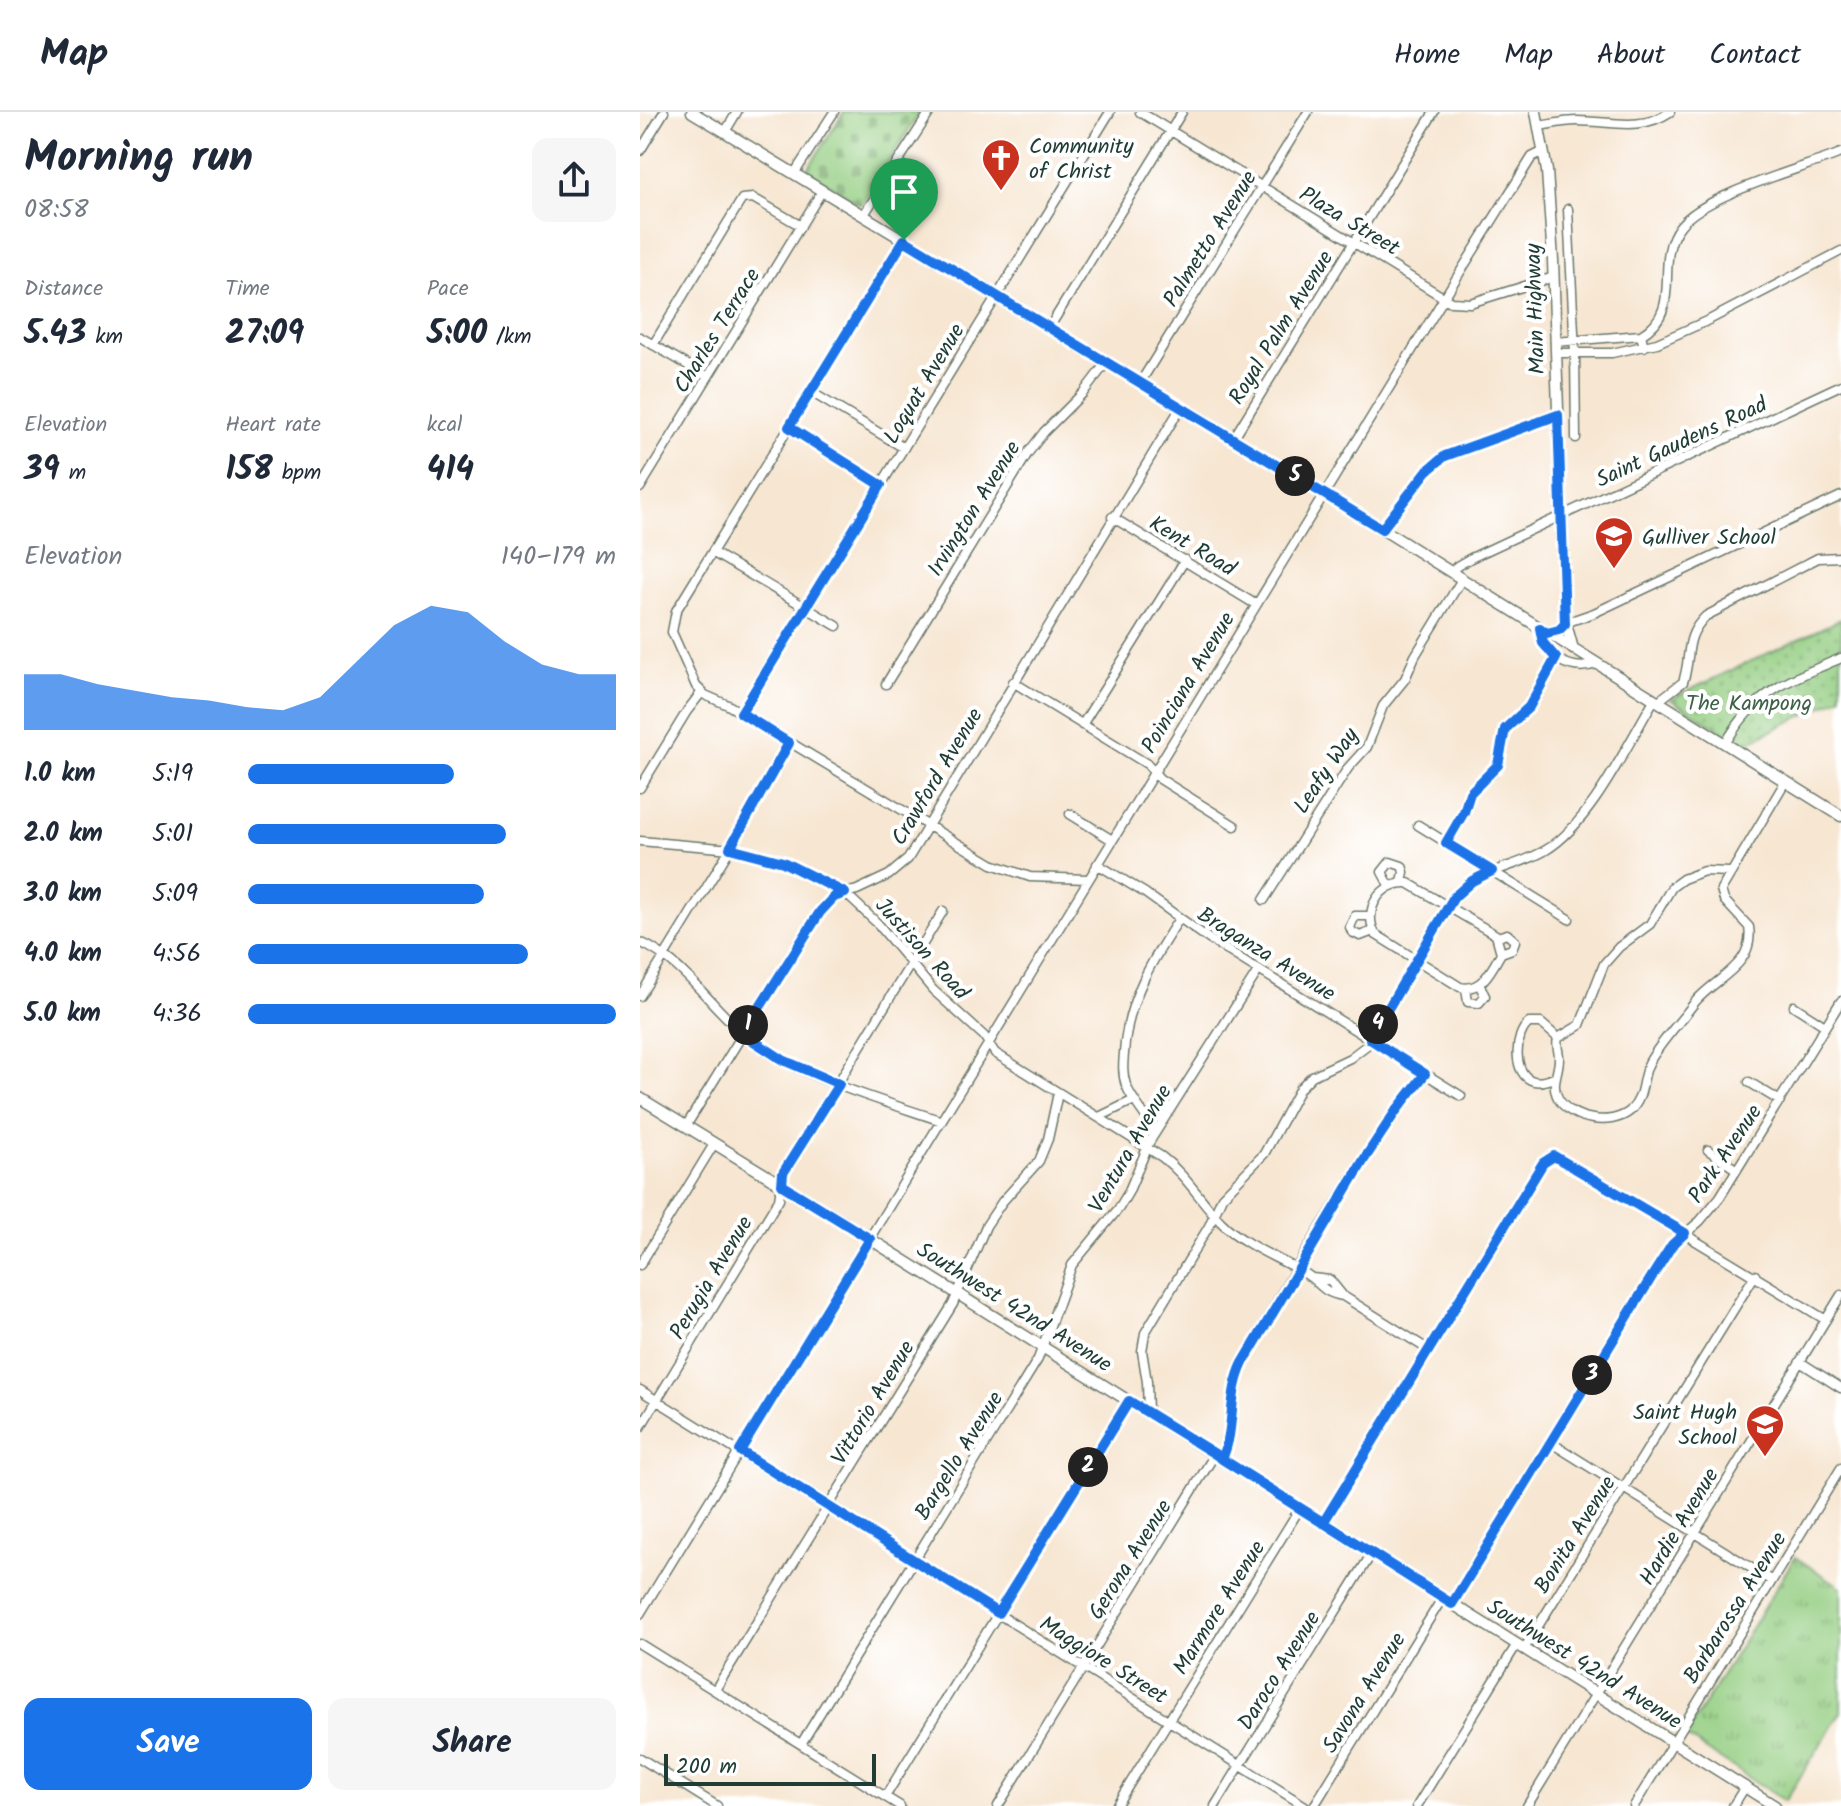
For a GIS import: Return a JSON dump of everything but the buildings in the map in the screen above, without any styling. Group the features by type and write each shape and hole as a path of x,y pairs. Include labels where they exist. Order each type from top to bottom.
{"main road":[{"path":"692,112 1382,529 1785,782 1839,811"},
{"name":"Main Highway","path":"1536,112 1544,151 1554,277 1565,623 1573,649"},
{"path":"1544,631 1559,630 1565,623"},
{"name":"Southwest 42nd Avenue","path":"641,1101 870,1239 1775,1806"}],"street":[{"path":"640,151 664,112"},
{"path":"725,132 737,112"},
{"path":"794,174 834,112"},
{"path":"863,216 930,112"},
{"name":"Loquat Avenue","path":"741,713 1110,112"},
{"name":"Plaza Street","path":"1140,112 1454,303 1470,303 1554,277"},
{"path":"1049,328 1182,112"},
{"name":"Palmetto Avenue","path":"1140,383 1308,112"},
{"name":"Royal Palm Avenue","path":"1233,439 1434,112"},
{"path":"1539,126 1577,121 1622,125 1649,123 1670,112"},
{"path":"1621,113 1622,125"},
{"name":"Poinciana Avenue","path":"640,1614 1444,298 1532,157 1544,151"},
{"path":"1556,348 1574,340 1641,335 1656,324 1665,308 1669,245 1688,216 1719,198 1841,153"},
{"name":"Charles Terrace","path":"640,488 822,191"},
{"path":"653,345 746,196 801,226"},
{"path":"1568,209 1576,438"},
{"path":"904,240 676,611 672,626 678,647 701,693 741,713 978,857 1012,873 1036,878 1088,879"},
{"path":"1556,348 1575,353 1605,354 1644,347 1692,328 1841,251"},
{"path":"1641,335 1644,347"},
{"path":"640,337 708,377"},
{"name":"Irvington Avenue","path":"886,684 1024,458 1106,363"},
{"name":"Saint Gaudens Road","path":"1452,572 1471,558 1841,385"},
{"path":"811,392 904,448"},
{"name":"Crawford Avenue","path":"686,1126 820,912 834,897 871,884 897,870 908,859 1181,407"},
{"path":"1382,529 1427,471 1445,456 1558,415"},
{"path":"789,427 881,485"},
{"path":"1565,623 1594,613 1841,496"},
{"name":"Kent Road","path":"1112,517 1255,604"},
{"path":"712,552 837,626"},
{"path":"1148,1413 1142,1351 1144,1337 1215,1215 1222,1197 1264,1154 1304,1083 1317,1073 1357,1054 1370,1039 1462,888 1492,871 1547,850 1576,823 1656,701 1683,682 1688,644 1696,627 1706,616 1818,558 1841,557"},
{"path":"1082,725 1185,560"},
{"name":"Leafy Way","path":"1264,900 1348,768 1367,747 1383,706 1403,684 1415,656 1462,579"},
{"path":"1544,631 1543,643 1556,658 1579,667 1597,664"},
{"path":"1446,843 1464,812 1470,793 1498,765 1505,729 1529,707 1556,658"},
{"path":"1725,744 1743,717 1764,695 1841,658"},
{"path":"1013,682 1147,764 1160,779 1235,826"},
{"path":"640,788 701,693"},
{"path":"640,996 730,848 789,743"},
{"path":"1729,872 1704,871 1672,887 1650,924 1619,947 1604,964 1580,1025 1558,1038 1556,1043 1559,1060 1554,1078 1560,1101 1583,1115 1612,1119 1625,1115 1641,1096 1647,1067 1659,1048 1708,988 1738,967 1746,954 1749,927 1721,892 1729,872 1785,782"},
{"path":"1070,814 1112,840"},
{"path":"1418,825 1569,919"},
{"name":"Justison Road","path":"640,841 730,848 783,862 845,893 878,924 936,994 989,1043 995,1053 1147,1147 1186,1178 1215,1215 1249,1244 1312,1278 1324,1291 1343,1296 1429,1350"},
{"path":"1389,885 1382,872 1390,862 1402,866 1402,882"},
{"name":"Braganza Avenue","path":"1097,864 1258,971 1461,1096"},
{"path":"1466,989 1373,931 1370,916 1375,901 1389,885 1402,882 1411,884 1497,937 1501,953"},
{"name":"Perugia Avenue","path":"640,1428 779,1199 783,1173 943,911"},
{"path":"1370,916 1357,915 1350,927 1360,936 1373,931"},
{"path":"1155,1133 1127,1087 1123,1069 1129,1015 1145,973 1179,919"},
{"path":"1466,989 1479,984 1501,953 1511,950 1515,941 1507,934 1497,937"},
{"path":"640,942 665,955 743,1034 783,1060 942,1121"},
{"name":"Ventura Avenue","path":"1043,1347 1069,1269 1119,1208 1155,1133 1258,971"},
{"path":"1466,989 1468,1002 1479,1003 1485,996 1479,984"},
{"name":"Park Avenue","path":"1448,1600 1667,1254 1715,1204 1841,1001"},
{"path":"1794,1006 1825,1026"},
{"path":"1554,1078 1538,1082 1528,1078 1521,1067 1519,1041 1524,1026 1535,1022 1543,1024 1558,1038"},
{"path":"1219,1457 1227,1448 1232,1391 1239,1371 1297,1269 1389,1120 1425,1074"},
{"path":"1749,1082 1780,1101"},
{"name":"Vittorio Avenue","path":"715,1690 957,1294 982,1232 1002,1202 1029,1175 1041,1157 1058,1093"},
{"path":"1099,1117 1134,1100"},
{"path":"640,1265 714,1144"},
{"path":"1708,1150 1737,1170"},
{"path":"1323,1523 1543,1163 1552,1156 1826,1320"},
{"name":"Bonita Avenue","path":"1417,1806 1624,1488 1755,1275"},
{"name":"Hardie Avenue","path":"1527,1806 1841,1295"},
{"name":"Bargello Avenue","path":"801,1744 1043,1347"},
{"path":"1800,1362 1841,1388"},
{"name":"Maggiore Street","path":"640,1390 1305,1806"},
{"path":"885,1797 1129,1401"},
{"path":"1550,1442 1772,1581"},
{"name":"Gerona Avenue","path":"998,1806 1219,1457"},
{"name":"Barbarossa Avenue","path":"1634,1806 1838,1480 1841,1468"},
{"name":"Marmore Avenue","path":"1116,1806 1300,1508"},
{"name":"Daroco Avenue","path":"1215,1806 1372,1553"},
{"name":"Savona Avenue","path":"1314,1806 1448,1600"},
{"path":"640,1644 900,1806"},
{"path":"640,1758 717,1806"},
{"path":"1733,1806 1745,1787"}],"green space":[{"path":"844,112 920,112 861,205 807,170"},
{"name":"The Kampong","path":"1841,619 1841,697 1744,744 1670,699"},
{"path":"1795,1557 1841,1587 1841,1712 1785,1801 1685,1736"}],"place":[{"name":"Community of Christ","path":"1001,192"},
{"name":"Gulliver School","path":"1614,570"},
{"name":"Saint Hugh School","path":"1765,1458"}],"route":[{"path":"904,240 789,427 881,485 741,713 789,743 730,848 783,862 845,893 834,897 820,912 743,1034 783,1060 839,1084 783,1173 782,1185 870,1239 740,1451 998,1613 1129,1401 1323,1523 1501,1233 1543,1163 1554,1156 1685,1233 1672,1245 1651,1278 1452,1604 1321,1521 1222,1459 1227,1448 1232,1391 1243,1363 1365,1158 1425,1074 1370,1039 1454,897 1472,881 1492,871 1446,843 1464,812 1470,793 1496,769 1502,733 1529,707 1556,658 1543,643 1540,628 1547,633 1559,630 1565,624 1558,415 1445,456 1432,465 1382,529 904,240"}]}
